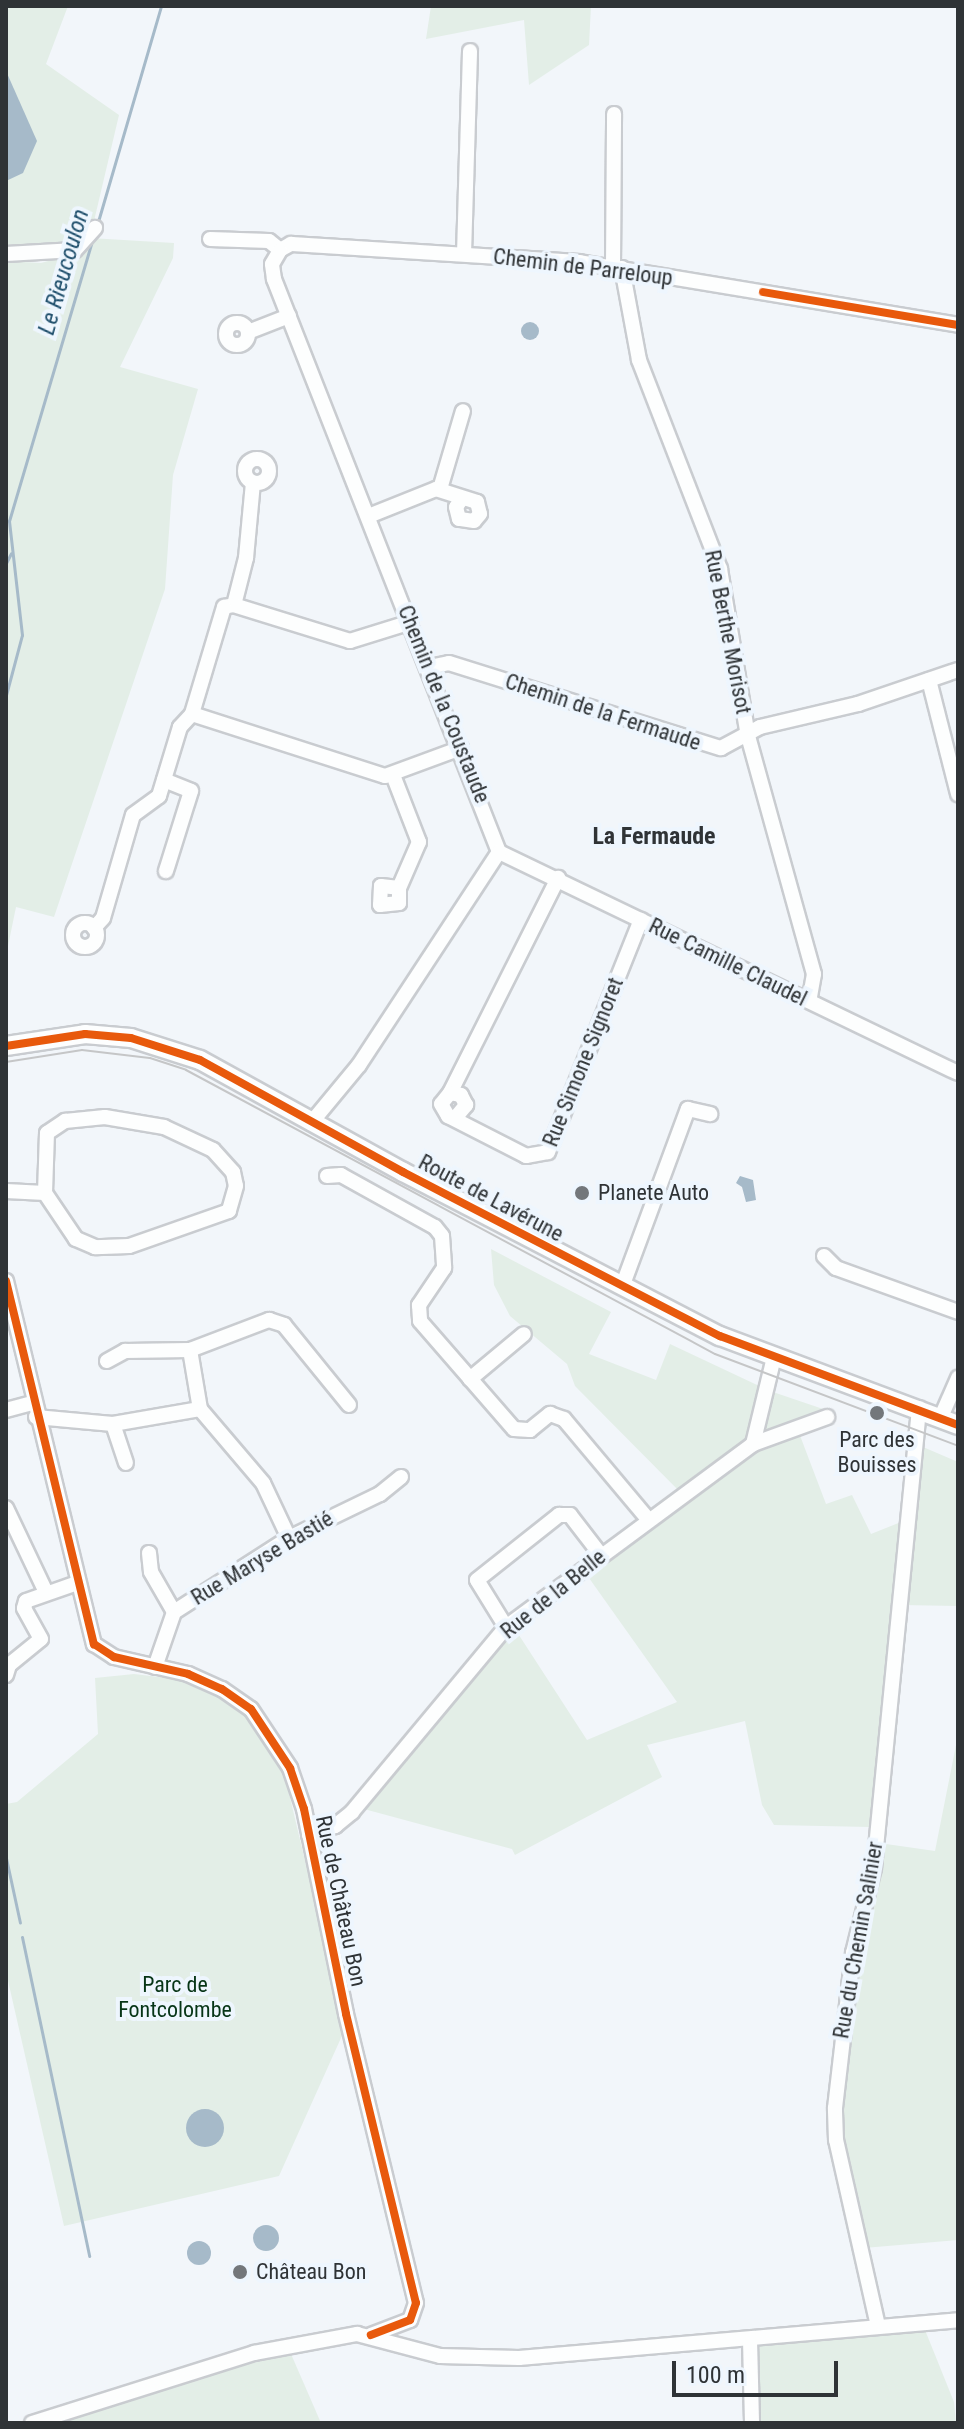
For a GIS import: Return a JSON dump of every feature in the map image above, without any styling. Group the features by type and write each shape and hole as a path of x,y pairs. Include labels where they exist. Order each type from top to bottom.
{"main road":[{"name":"Route de Lavérune","path":"6,1046 85,1034 131,1038 200,1060 311,1123 622,1287 774,1357 949,1421"}],"street":[{"path":"464,254 470,51"},
{"name":"Rue Berthe Morisot","path":"614,114 618,268 639,360 720,569 748,736 814,974 809,1001"},
{"path":"6,254 75,250 93,228"},
{"name":"Chemin de Parreloup","path":"210,239 269,241 280,250 291,244 464,254 618,268 958,325"},
{"name":"Chemin de la Coustaude","path":"280,250 272,264 274,279 371,515 499,852"},
{"path":"248,332 289,316"},
{"path":"440,489 463,411"},
{"path":"234,605 248,548 253,483"},
{"path":"371,515 440,489 461,500"},
{"path":"94,928 103,918 133,815 159,796 180,727 192,714 220,611 234,605 350,641 411,622"},
{"name":"Chemin de la Fermaude","path":"429,667 449,663 721,748 775,723 858,704 958,670"},
{"path":"929,680 958,794"},
{"path":"192,714 393,775 461,748"},
{"path":"393,775 419,842 399,888"},
{"path":"164,780 191,791 166,871"},
{"path":"311,1123 359,1065 499,852"},
{"name":"Rue Camille Claudel","path":"499,852 958,1073"},
{"name":"Rue Simone Signoret","path":"558,878 450,1093 461,1095 466,1105 456,1117 526,1156 548,1152 641,920"},
{"path":"622,1287 688,1109 710,1114"},
{"path":"105,1117 164,1127 199,1143 225,1160 236,1186 233,1204 218,1217 129,1246 95,1247 76,1239 62,1225 45,1193 47,1133 65,1121 105,1117"},
{"path":"327,1176 341,1175 439,1231 441,1277 418,1312 435,1341 518,1432 550,1414 564,1419 647,1518"},
{"path":"6,1191 45,1193"},
{"path":"824,1256 836,1268 958,1312"},
{"name":"Rue de Château Bon","path":"6,1281 34,1410 94,1644 114,1657 209,1681 251,1709 290,1768 309,1835 416,2303 410,2320 371,2335"},
{"path":"107,1361 125,1351 190,1350 278,1321 341,1388 349,1405"},
{"path":"470,1379 524,1334"},
{"path":"190,1350 200,1409 263,1483 289,1538"},
{"path":"753,1444 774,1357"},
{"path":"949,1421 958,1378"},
{"name":"Rue du Chemin Salinier","path":"878,2326 836,2140 835,2108 853,1953 874,1868 913,1433 919,1408"},
{"path":"6,1410 34,1410 113,1424 200,1409"},
{"name":"Rue de la Belle","path":"309,1835 335,1826 352,1812 506,1627 647,1518 753,1444 827,1417"},
{"path":"113,1424 126,1463"},
{"name":"Rue Maryse Bastié","path":"155,1667 174,1612 289,1538 380,1494 401,1477"},
{"path":"6,1508 45,1590"},
{"path":"506,1627 477,1580 547,1524 559,1515 570,1515 600,1554"},
{"path":"149,1553 151,1572 174,1612"},
{"path":"6,1675 9,1665 41,1639 24,1608 31,1595 77,1583"},
{"path":"32,2423 254,2353 371,2335 463,2358 750,2340 958,2320"},
{"path":"750,2340 752,2423"}],"green space":[{"path":"6,6 68,6 46,64 119,115 90,238 174,243 173,258 120,367 198,389 173,475 165,589 54,917 16,907 6,956 6,261 41,263 74,254 6,248"},
{"path":"431,6 591,6 589,45 529,85 524,20 426,39"},
{"path":"491,1249 611,1312 589,1354 656,1380 670,1344 770,1391 826,1410 796,1425 826,1504 852,1495 871,1534 901,1522 870,1827 774,1825 762,1805 745,1721 647,1745 662,1777 515,1855 512,1849 364,1809 515,1629 587,1740 677,1702 589,1578 686,1498 575,1386 567,1364 510,1316 494,1285"},
{"path":"916,1444 958,1462 958,1606 900,1605"},
{"name":"Parc de Fontcolombe","path":"134,1674 201,1682 245,1710 282,1764 345,2029 279,2176 64,2226 6,1972 6,1804 17,1802 98,1734 95,1678"},
{"path":"958,1735 958,2240 864,2248 838,2110 856,1958 886,1844 935,1851"},
{"path":"925,2330 954,2402 956,2423 755,2423 752,2347"},
{"path":"291,2354 321,2423 52,2423 198,2376"}],"water":[{"path":"6,71 37,141 23,173 6,181"},
{"path":"530,322 539,331 530,340 521,331"},
{"path":"740,1176 753,1180 756,1200 746,1202 742,1187 736,1183"},
{"path":"205,2109 218,2115 224,2128 218,2141 205,2147 192,2141 186,2128 192,2115"},
{"path":"266,2225 275,2229 279,2238 275,2247 266,2251 257,2247 253,2238 257,2229"},
{"path":"194,2241 204,2241 211,2248 211,2258 204,2265 194,2265 187,2258 187,2248"}],"waterway":[{"name":"Le Rieucoulon","path":"97,225 161,6"},
{"name":"Le Rieucoulon","path":"6,695 22,635 9,521 92,240"},
{"path":"6,563 11,553"},
{"path":"6,1858 20,1923"},
{"path":"22,1937 89,2256"}],"tram line":[{"path":"6,1062 82,1050 150,1058 186,1070 715,1354 958,1446"}],"cycle path":[{"path":"763,292 958,325"},
{"path":"6,1046 85,1034 131,1038 200,1060 403,1172 720,1336 958,1425"},
{"path":"6,1281 94,1644 114,1657 188,1674 222,1689 251,1709 290,1768 304,1809 346,2014 416,2303 410,2320 371,2335"}],"place":[{"name":"Planete Auto","path":"582,1193"},
{"name":"Parc des Bouisses","path":"877,1413"},
{"name":"Château Bon","path":"240,2272"}],"district":[{"name":"La Fermaude","path":"654,837"}]}
